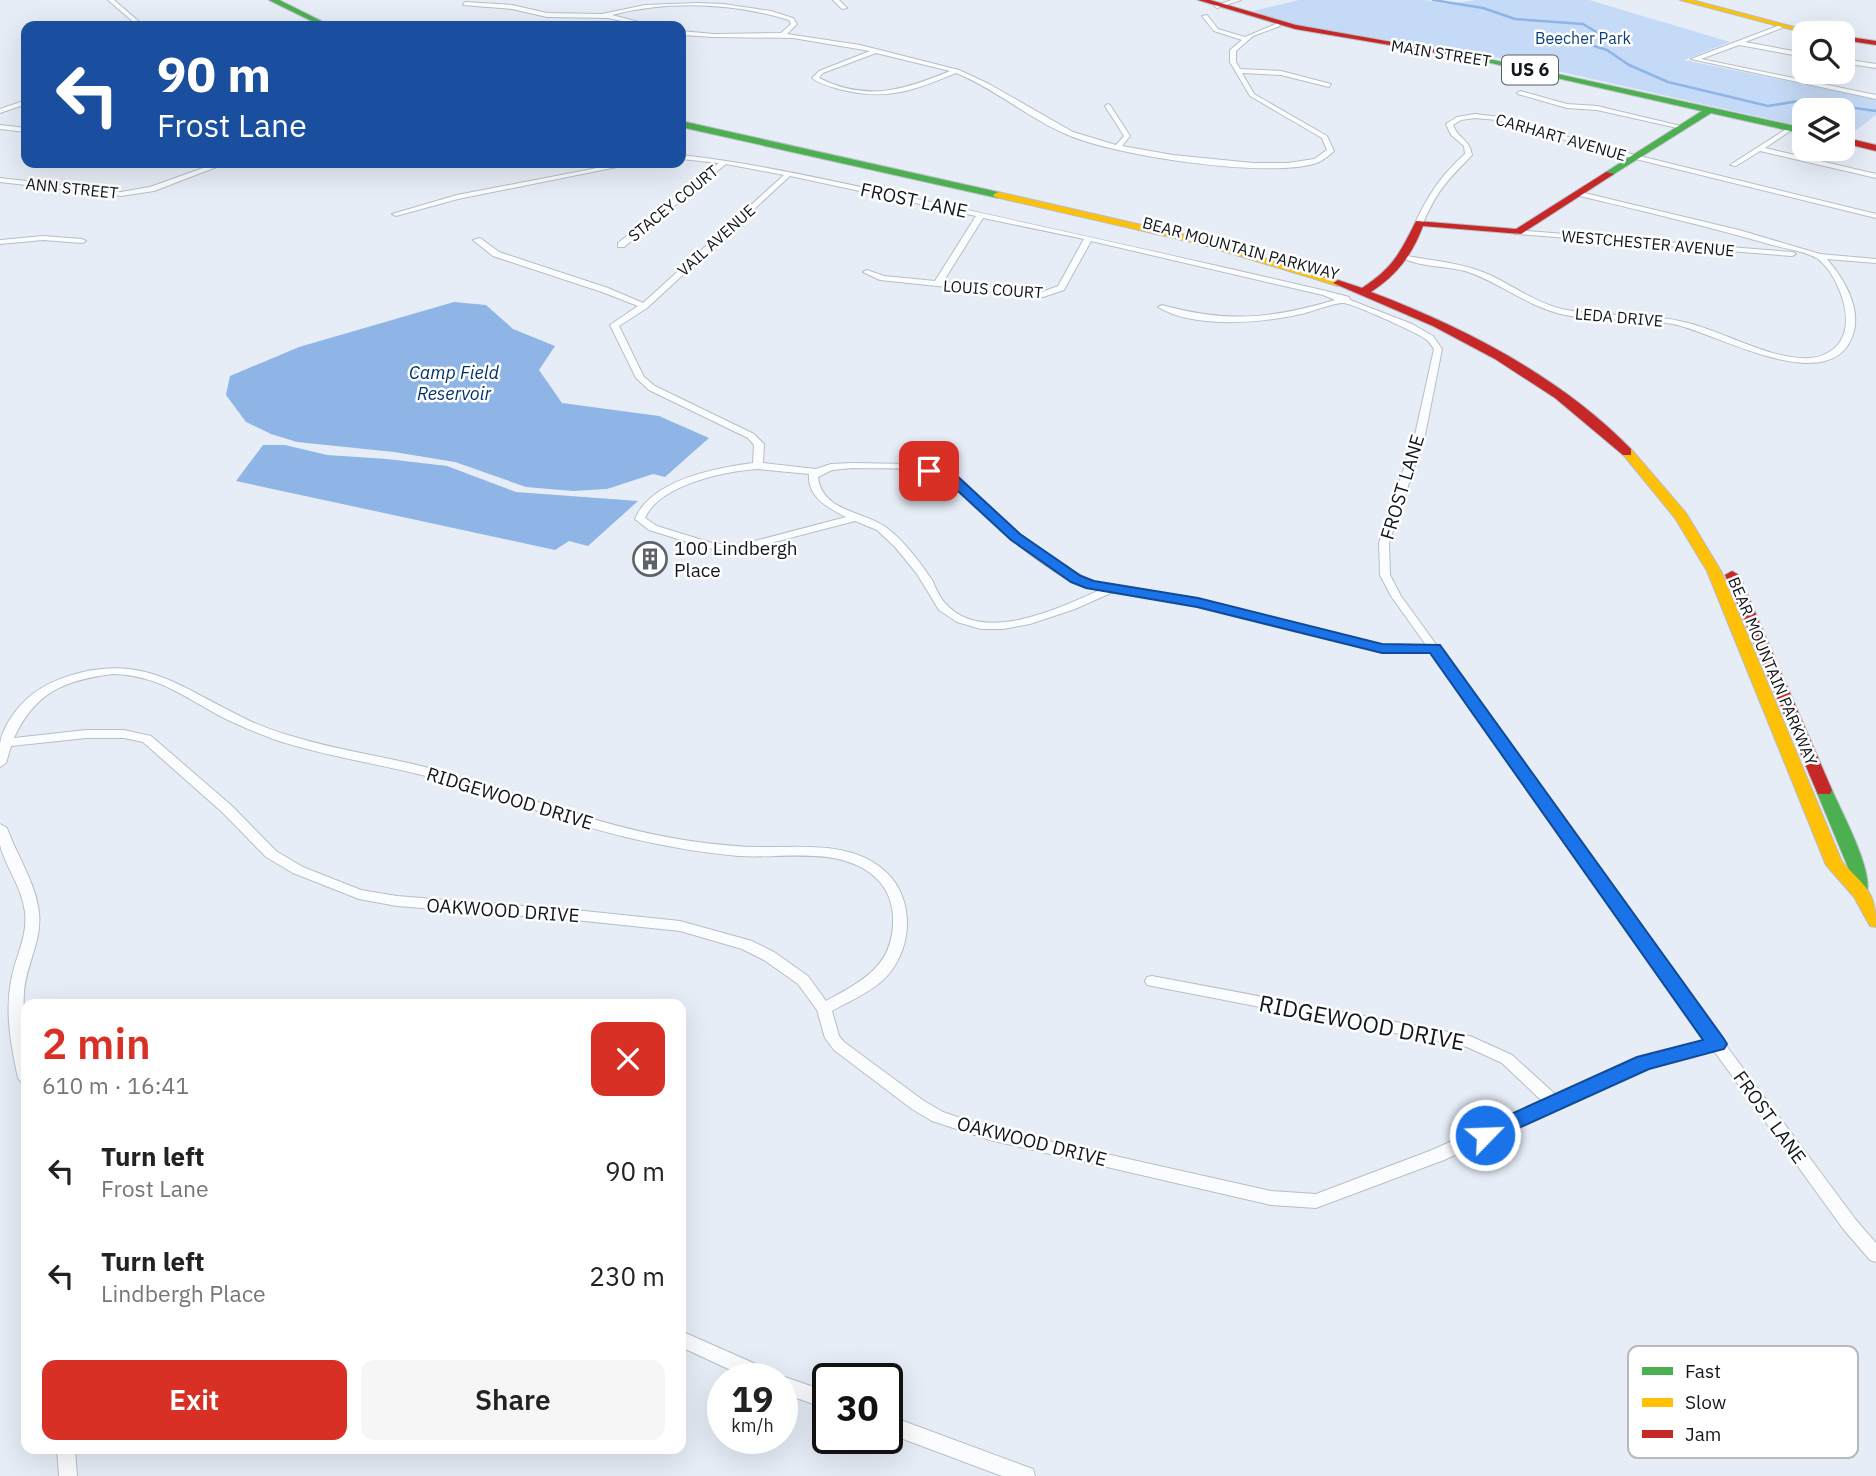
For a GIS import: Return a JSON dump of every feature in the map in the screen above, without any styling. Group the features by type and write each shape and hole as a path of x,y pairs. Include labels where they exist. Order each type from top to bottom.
{"main road":[{"path":"262,0 304,21"},
{"path":"273,0 317,21"},
{"path":"1684,0 1792,29"},
{"name":"MAIN STREET","path":"1208,7 1278,25 1502,63 1792,129"},
{"path":"1855,40 1876,43"},
{"path":"1518,232 1709,110"},
{"name":"BEAR MOUNTAIN PARKWAY","path":"686,123 1181,236 1367,290 1530,372 1598,424 1653,479 1690,530 1720,583 1838,871 1860,892 1876,920"},
{"path":"1855,143 1876,148"},
{"name":"CARHART AVENUE","path":"1367,290 1385,279 1407,258 1419,223"},
{"name":"WESTCHESTER AVENUE","path":"1419,223 1518,232"}],"street":[{"path":"111,0 135,21"},
{"path":"836,0 844,8"},
{"path":"1238,0 1208,7 1216,30 1245,39"},
{"path":"602,16 635,6 726,2 791,19 794,24 783,35"},
{"path":"465,4 501,3 547,15 602,16 626,21"},
{"path":"686,33 783,35 821,39 876,51 955,72 988,85 1054,127 1087,140 1144,153 1282,167 1317,161 1331,151 1325,136 1252,94 1237,71 1231,55 1233,50 1245,39 1278,25"},
{"path":"1780,27 1695,60 1876,97"},
{"path":"1738,43 1792,53"},
{"path":"876,51 821,72 816,78 866,94 884,95 898,93 955,72"},
{"path":"1855,63 1876,66"},
{"path":"1237,71 1281,73 1329,85"},
{"path":"1520,93 1567,106 1598,108 1682,127"},
{"path":"0,111 21,104"},
{"path":"1108,106 1127,136 1118,147"},
{"name":"CARHART AVENUE","path":"1419,223 1442,178 1469,155 1467,145 1449,124 1459,118 1484,116 1571,141 1876,216"},
{"path":"0,127 21,129"},
{"path":"1734,164 1792,132"},
{"path":"1759,149 1876,176"},
{"name":"FROST LANE","path":"686,158 789,174 1272,280 1345,300 1409,326 1430,338 1438,349 1420,435 1384,543 1385,575 1396,596 1717,1044 1850,1225 1876,1255"},
{"name":"STACEY COURT","path":"621,245 725,162"},
{"name":"ANN STREET","path":"0,180 121,194 151,189 209,168"},
{"path":"396,214 457,197 607,168"},
{"name":"VAIL AVENUE","path":"758,466 760,444 751,436 652,387 640,378 614,325 644,306 789,174"},
{"path":"1579,193 1736,232 1819,256"},
{"path":"937,285 981,215"},
{"name":"WESTCHESTER AVENUE","path":"1518,232 1876,261"},
{"path":"0,242 43,238 82,241"},
{"name":"LOUIS COURT","path":"867,272 883,278 937,285 1031,295 1053,293 1061,288 1089,238"},
{"path":"477,240 496,254 605,290 644,306"},
{"name":"LEDA DRIVE","path":"1407,258 1482,274 1527,298 1567,313 1635,316 1676,322 1794,360 1812,361 1826,357 1848,340 1853,325 1849,305 1840,285 1828,264 1819,256"},
{"path":"1162,307 1199,317 1247,319 1282,315 1345,300 1367,290"},
{"path":"858,517 736,549 711,545 653,528 640,519 644,506 667,490 717,473 758,466 816,472 857,465 942,473 957,482 1015,537 1076,579 1110,589 1198,602 1382,648 1434,649"},
{"path":"816,472 812,480 817,492 833,505 888,534 920,570 942,607 961,620 988,625 1025,623 1110,589"},
{"name":"RIDGEWOOD DRIVE","path":"5,743 23,706 39,694 70,679 117,670 158,676 225,713 291,740 441,775 592,824 657,841 740,852 850,856 880,873 892,887 900,907 900,941 879,976 824,1009"},
{"name":"OAKWOOD DRIVE","path":"5,743 86,734 124,734 146,739 227,809 271,854 298,870 359,894 397,901 680,926 747,945 769,956 803,981 824,1009 832,1038 839,1046 918,1105 939,1117 990,1134 1297,1202 1316,1201 1438,1155 1644,1062 1717,1044"},
{"path":"0,763 5,743"},
{"path":"0,828 11,859 28,889 33,924 18,983 16,1036 21,1057"},
{"name":"RIDGEWOOD DRIVE","path":"1152,981 1470,1042 1507,1059 1555,1104"},
{"path":"686,1341 734,1363"},
{"path":"903,1430 1026,1476"},
{"path":"66,1454 68,1476"}],"green space":[{"name":"Beecher Park","path":"1299,0 1425,0 1445,4 1476,0 1589,0 1730,42 1684,60 1876,99 1876,115 1855,131 1855,98 1792,98 1792,124 1500,58 1306,27 1249,12"}],"water":[{"name":"Camp Field Reservoir","path":"454,302 486,305 513,329 555,346 539,370 562,403 659,416 709,438 665,477 653,474 607,489 573,491 526,487 455,462 394,452 297,442 246,422 226,395 230,376 299,347"},
{"name":"Camp Field Reservoir","path":"263,445 285,445 327,455 447,466 516,492 638,501 588,546 569,541 555,550 236,481"}],"waterway":[{"path":"1433,0 1483,8 1515,19 1583,24 1598,33 1578,41 1607,50 1629,65 1668,82 1768,106 1799,101 1801,104 1798,105 1814,108 1820,103 1876,111"}],"traffic: fast":[{"path":"273,0 317,21"},
{"path":"1478,58 1792,128"},
{"path":"1609,174 1709,110"},
{"path":"686,125 998,195"},
{"path":"1824,790 1859,872 1860,892"}],"traffic: slow":[{"path":"1684,0 1792,28"},
{"path":"998,195 1203,242 1338,283"},
{"path":"1627,452 1681,516 1714,571 1835,865 1861,893 1876,921"}],"traffic: jam":[{"path":"1202,0 1295,27 1478,58"},
{"path":"1855,40 1876,43"},
{"path":"1855,143 1876,148"},
{"path":"1362,293 1383,279 1398,264 1410,246 1419,223 1518,232 1609,174"},
{"path":"1338,283 1437,323 1499,356 1559,395 1627,452"},
{"path":"1732,575 1824,790"}],"place":[{"name":"100 Lindbergh Place","path":"650,559"}],"route":[{"path":"929,471 951,477 1015,537 1076,579 1091,585 1198,602 1382,648 1434,649 1717,1044 1644,1062 1485,1135"}]}
